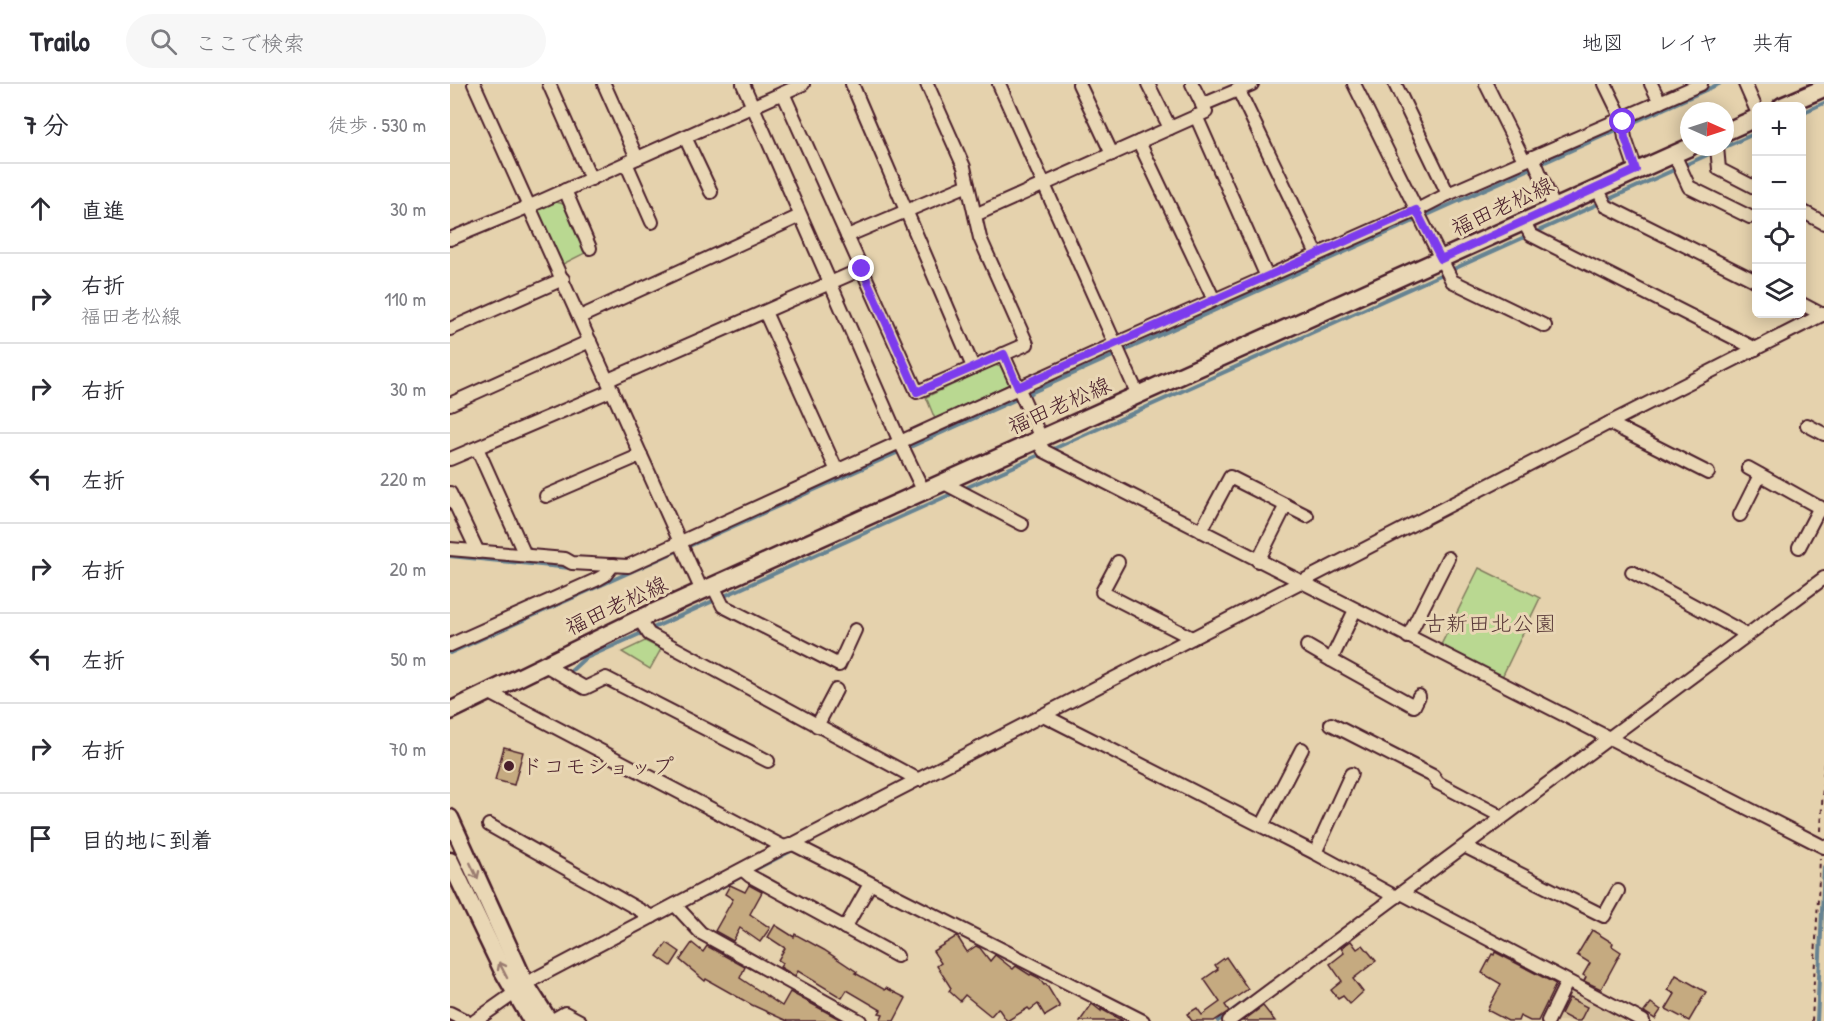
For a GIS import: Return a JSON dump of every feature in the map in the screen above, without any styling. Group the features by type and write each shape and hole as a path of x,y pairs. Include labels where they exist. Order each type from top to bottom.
{"main road":[{"path":"1791,102 1824,88"},
{"path":"1734,128 1752,120"},
{"name":"福田老松線","path":"450,711 543,664 644,628 923,490 953,488 1043,445 1138,395 1445,268 1528,229 1554,207 1601,196 1636,170 1679,164 1684,156"},
{"path":"450,818 532,1021"},
{"path":"450,861 521,989 550,1021"}],"street":[{"path":"474,84 681,543 713,594 723,606 839,665 855,630"},
{"path":"549,84 591,179"},
{"path":"603,84 652,222"},
{"path":"742,84 923,490"},
{"path":"852,84 973,368"},
{"path":"783,93 917,392 1028,344 980,238 964,167 927,84"},
{"path":"999,84 1138,395"},
{"path":"1079,84 1112,154"},
{"path":"1148,84 1170,128"},
{"path":"975,215 1206,111 1192,84"},
{"path":"1202,105 1252,84"},
{"path":"1354,84 1452,281 1545,326"},
{"path":"1395,84 1448,194"},
{"path":"1486,84 1532,162 1554,207"},
{"path":"1605,84 1623,125 1636,170"},
{"path":"1651,84 1660,102"},
{"path":"450,645 610,570 628,566 837,471 902,447 1117,349 1214,300 1317,254 1418,216 1448,194 1623,125 1660,102 1701,84"},
{"path":"1745,84 1753,102"},
{"path":"450,239 632,161 798,85"},
{"path":"1238,90 1317,254"},
{"path":"1196,116 1267,277"},
{"path":"685,137 711,192"},
{"path":"1139,142 1214,300"},
{"path":"1718,156 1719,169 1752,186"},
{"path":"1679,164 1689,187 1750,217"},
{"path":"847,236 968,185"},
{"path":"566,190 590,248"},
{"path":"1601,196 1606,206 1752,279"},
{"path":"1806,213 1824,223"},
{"path":"580,317 800,216"},
{"path":"1528,229 1756,349"},
{"path":"450,459 862,269"},
{"path":"450,329 563,279"},
{"path":"1806,306 1823,314"},
{"path":"765,312 837,471"},
{"path":"475,1021 521,989 652,916 678,909 919,780 1047,717 1192,638 1306,584 1823,314"},
{"path":"450,404 590,341"},
{"path":"1004,354 1043,445 1258,561 1822,846"},
{"path":"1613,425 1708,473"},
{"path":"1807,425 1824,434"},
{"path":"477,448 525,555"},
{"path":"546,496 641,455"},
{"path":"1748,468 1822,508 1799,547"},
{"path":"1740,515 1760,474"},
{"path":"1201,531 1230,477 1307,516"},
{"path":"953,488 1022,524"},
{"path":"450,493 478,552"},
{"path":"1258,561 1286,505"},
{"path":"450,549 566,559 572,563 610,570"},
{"path":"1408,637 1448,558"},
{"path":"1118,562 1102,592 1192,638"},
{"path":"1632,572 1743,633"},
{"path":"1229,1021 1396,895 1466,847 1498,816 1743,633 1824,578"},
{"path":"1331,660 1355,610"},
{"path":"644,628 817,726 919,780"},
{"path":"1306,646 1414,706 1419,696"},
{"path":"543,664 585,688 606,678 768,762"},
{"path":"817,726 836,690"},
{"path":"488,692 1143,1021"},
{"path":"1047,717 1643,1021"},
{"path":"1331,724 1432,776 1438,783 1498,816"},
{"path":"1262,826 1302,749"},
{"path":"1315,853 1351,774"},
{"path":"489,825 652,916"},
{"path":"1466,847 1604,916 1618,891"},
{"path":"746,872 897,956"},
{"path":"845,928 870,884"},
{"path":"678,909 701,933 860,1021"},
{"path":"1548,1021 1567,982"},
{"path":"450,1013 466,1021"},
{"path":"550,1021 565,1013 580,1021"}],"path":[{"path":"1812,1021 1822,846 1824,759"}],"shaded area":[{"path":"1569,990 1628,1021 1554,1021"}],"green space":[{"path":"556,202 567,205 587,252 563,264 536,208"},
{"path":"995,365 1004,368 1010,384 935,419 926,397"},
{"name":"古新田北公園","path":"1479,568 1540,598 1501,679 1439,649"},
{"path":"645,641 661,649 650,669 622,652"}],"building":[{"name":"ドコモショップ","path":"504,747 523,752 514,785 495,780"},
{"path":"730,885 745,892 749,885 762,892 750,914 770,928 760,942 740,928 733,941 715,931 733,899 725,894"},
{"path":"775,925 794,937 795,934 824,950 857,972 855,973 885,990 886,988 906,998 894,1021 880,1021 883,1014 879,1013 881,1010 847,990 842,998 798,971 795,976 780,967 783,963 778,960 785,948 768,937"},
{"path":"1592,930 1613,943 1612,946 1621,952 1601,989 1584,981 1586,977 1583,975 1590,963 1577,955"},
{"path":"957,936 967,952 976,946 990,961 995,955 1013,969 1016,966 1039,978 1044,985 1046,984 1060,1007 1045,1016 1038,1004 1007,1021 998,1008 991,1016 965,995 960,1001 949,991 951,988 937,966 941,963 933,951"},
{"path":"1351,941 1357,949 1363,945 1376,961 1353,979 1363,992 1350,1004 1343,996 1338,999 1331,990 1342,981 1330,964 1344,953 1341,948"},
{"path":"667,943 680,952 671,966 657,956"},
{"path":"692,943 703,952 707,946 745,967 740,978 782,1006 790,992 843,1021 787,1021 752,1005 706,979 705,981 680,960"},
{"path":"1495,952 1556,984 1538,1021 1530,1021 1520,1016 1518,1021 1508,1021 1487,1010 1501,984 1482,973"},
{"path":"1226,957 1248,989 1225,1005 1229,1011 1214,1021 1192,1021 1187,1014 1197,1008 1202,1015 1220,1002 1204,979 1218,969 1215,965"},
{"path":"1676,975 1706,992 1689,1021 1666,1009 1675,994 1668,990"},
{"path":"1569,998 1587,1007 1580,1021 1574,1021 1561,1014"},
{"path":"1651,1003 1661,1010 1655,1019 1644,1012"},
{"path":"1092,1004 1101,1011 1101,1009 1123,1021 1080,1021"},
{"path":"1263,1006 1275,1021 1243,1021"}],"waterway":[{"path":"687,547 1719,84"},
{"path":"1806,111 1824,103"},
{"path":"1051,450 1752,135"},
{"path":"963,489 1044,453"},
{"path":"571,671 584,659 956,492"},
{"path":"450,653 677,551"},
{"path":"450,556 570,568"},
{"path":"750,872 797,848"},
{"path":"1817,1021 1824,867"},
{"path":"705,896 744,875"},
{"path":"1218,1021 1248,999"}],"place":[{"name":"ドコモショップ","path":"509,766"}],"route":[{"path":"862,269 917,392 1004,354 1018,387 1416,210 1441,259 1636,170 1625,138 1623,122"}]}
